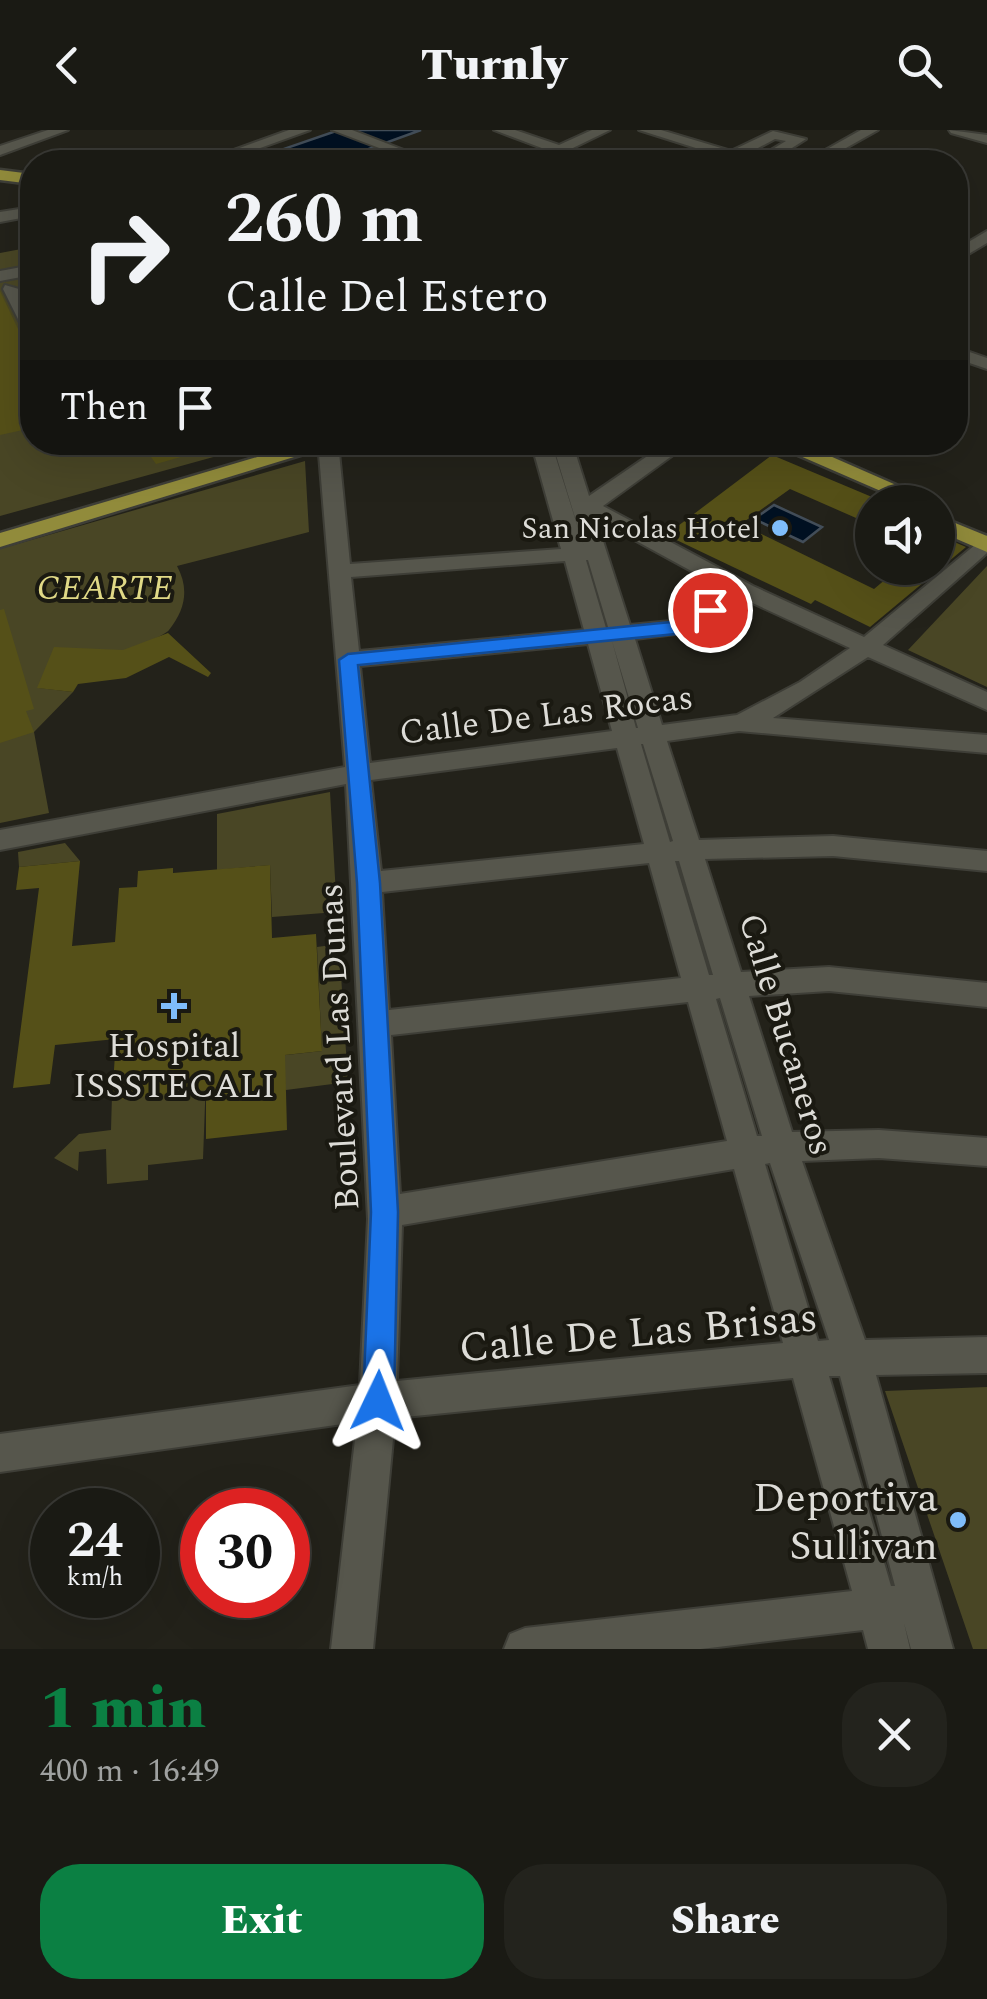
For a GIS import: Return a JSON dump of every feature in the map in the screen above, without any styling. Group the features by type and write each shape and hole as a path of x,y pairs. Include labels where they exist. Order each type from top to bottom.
{"main road":[{"path":"0,525 234,455"},
{"path":"0,540 289,455"},
{"path":"782,455 855,487"},
{"path":"810,455 883,485"},
{"path":"955,519 986,539"},
{"path":"955,529 986,539"}],"street":[{"path":"0,152 61,130"},
{"path":"244,150 303,130"},
{"path":"339,130 395,150"},
{"path":"501,130 560,150 604,130"},
{"path":"646,130 712,150"},
{"path":"834,150 871,130"},
{"path":"956,130 987,138"},
{"path":"743,150 772,135 799,140 780,150"},
{"path":"4,286 20,306"},
{"name":"Boulevard Las Dunas","path":"331,455 368,883 384,1212 378,1401 352,1649"},
{"name":"Calle Bucaneros","path":"548,455 577,509"},
{"name":"Calle Bucaneros","path":"565,455 610,637 641,738 692,851 781,1148 853,1356 932,1649"},
{"path":"577,509 662,455"},
{"path":"577,509 987,702"},
{"path":"739,723 768,711 867,648 986,539"},
{"path":"343,572 588,554"},
{"path":"348,660 676,628 745,591"},
{"name":"Calle De Las Rocas","path":"0,840 358,773 739,723 987,744"},
{"name":"Calle Bucaneros","path":"641,738 658,854 889,1649"},
{"path":"368,883 692,851 875,848 987,861"},
{"path":"374,1024 697,989 829,980 987,995"},
{"path":"384,1212 747,1151 879,1144 987,1152"},
{"name":"Calle De Las Brisas","path":"0,1453 378,1401 802,1359 976,1358 987,1354"},
{"path":"524,1649 920,1602"}],"green space":[{"path":"20,249 20,455 221,455 0,516 0,253"},
{"name":"CEARTE","path":"305,461 309,532 177,566 184,598 169,630 39,688 73,692 34,732 49,813 0,823 0,549"},
{"path":"987,566 987,687 908,650"},
{"path":"330,792 337,912 272,917 270,865 217,870 217,814"},
{"path":"65,843 80,861 19,867 18,852"},
{"path":"339,944 348,1082 286,1090 259,1058 322,1051 317,947"},
{"path":"208,1023 203,1159 148,1165 148,1180 107,1184 106,1149 79,1152 78,1171 54,1158 79,1134 111,1130 112,1095 190,1091"},
{"name":"Deportiva Sullivan","path":"987,1387 987,1649 973,1649 885,1391"}],"water":[{"path":"339,130 421,130 366,150 281,150"},
{"path":"774,505 822,527 803,542 754,519"}],"building":[{"path":"0,291 20,333 20,431 0,435"},
{"path":"149,455 188,455 156,464"},
{"path":"772,455 855,490 855,518 790,489 741,524 855,580 855,585 874,589 879,585 920,585 870,627 815,600 811,604 666,535"},
{"path":"955,542 966,547 955,556"},
{"path":"4,609 34,709 26,711 34,732 0,743 0,610"},
{"name":"CEARTE","path":"168,633 211,673 208,677 169,657 126,678 78,684 73,692 37,688 54,647 123,650"},
{"path":"80,861 72,946 115,942 119,888 137,887 138,871 173,868 173,873 270,865 272,938 316,934 322,1051 285,1055 287,1130 206,1139 206,1090 112,1100 116,1039 55,1045 50,1084 13,1088 39,888 16,890 19,867"}],"place":[{"name":"San Nicolas Hotel","path":"780,528"},
{"name":"Hospital ISSSTECALI","path":"174,1006"},
{"name":"Deportiva Sullivan","path":"958,1520"}],"route":[{"path":"378,1401 384,1212 368,883 348,660 620,636 676,628 710,610"}]}
